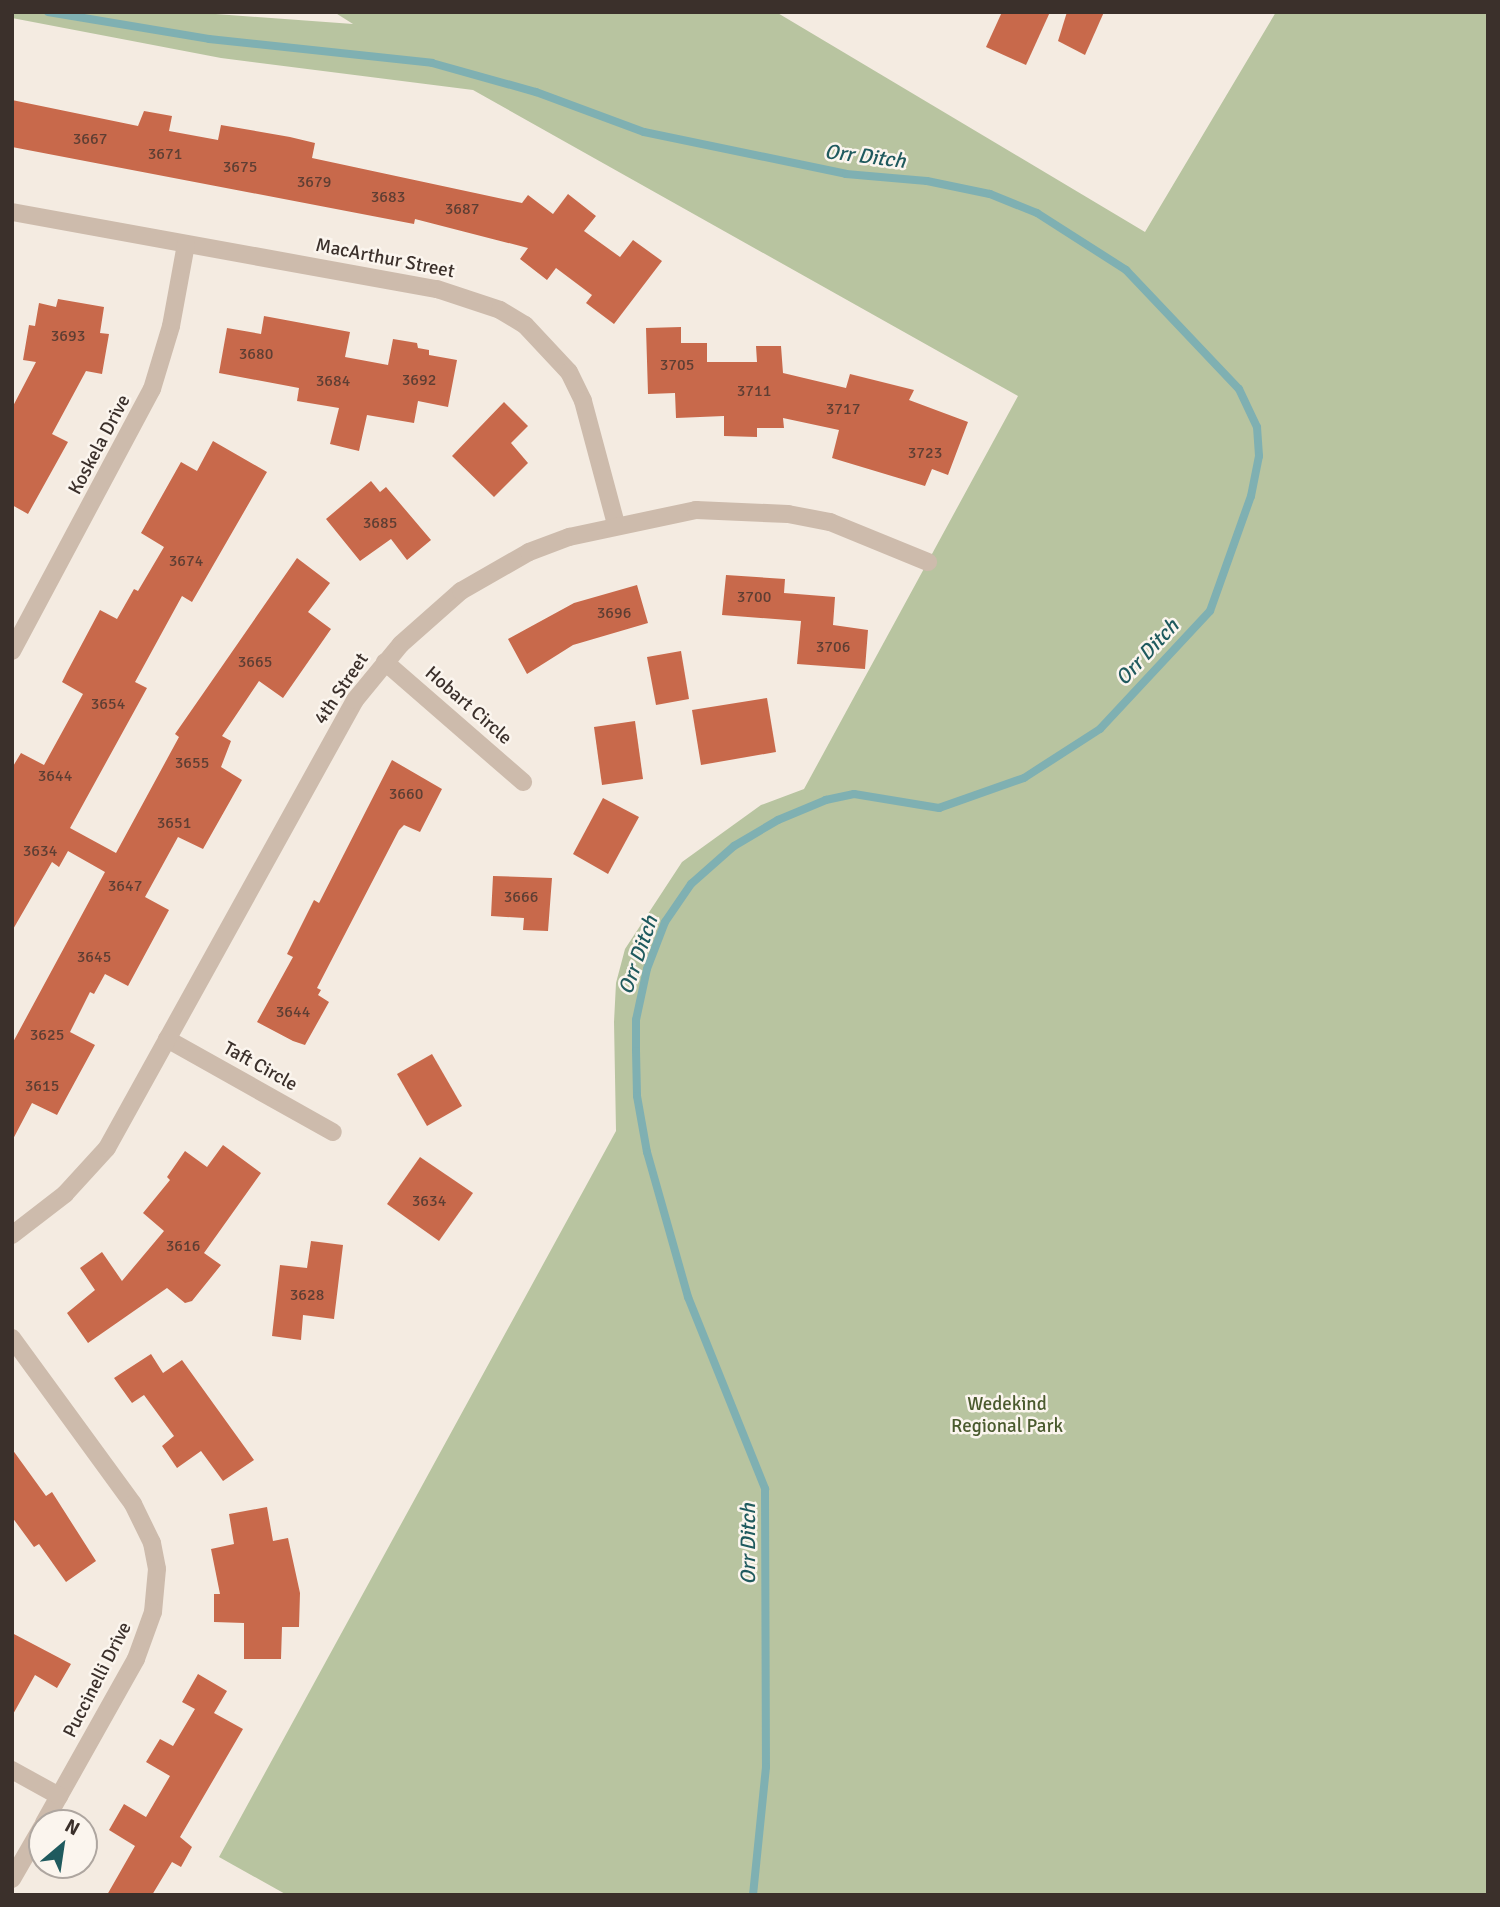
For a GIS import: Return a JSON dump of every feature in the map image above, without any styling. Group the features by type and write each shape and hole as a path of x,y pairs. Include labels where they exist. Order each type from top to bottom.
{"street":[{"name":"MacArthur Street","path":"12,212 448,292 500,310 525,325 569,372 583,401 616,524"},
{"name":"Koskela Drive","path":"12,651 152,389 171,326 186,244"},
{"name":"4th Street","path":"12,1235 65,1194 107,1148 349,711 385,662 431,615 495,570 569,537 616,524 696,510 788,514 866,534 928,562"},
{"name":"Hobart Circle","path":"385,662 523,782"},
{"name":"Taft Circle","path":"167,1039 333,1132"},
{"name":"Puccinelli Drive","path":"12,1338 133,1504 152,1543 157,1569 153,1612 136,1659 52,1809"},
{"path":"12,1770 60,1796"},
{"name":"Puccinelli Drive","path":"12,1879 28,1851"}],"green space":[{"name":"Wedekind Regional Park","path":"12,12 189,12 353,24 334,12 776,12 1145,232 1276,12 1488,12 1488,1895 287,1895 219,1857 616,1131 614,1022 616,983 625,949 682,862 761,805 804,789 1018,396 473,90 221,58 12,18"}],"building":[{"path":"1002,12 1050,12 1026,65 986,47"},
{"path":"1067,12 1104,12 1085,55 1058,41"},
{"path":"12,100 138,126 144,111 172,116 169,131 218,140 221,125 290,137 315,143 312,158 522,203 528,195 553,214 568,194 596,216 584,231 620,257 633,240 662,261 614,324 586,303 592,295 556,268 547,280 520,259 528,248 415,219 414,224 12,147"},
{"path":"58,299 104,307 100,333 109,334 102,374 86,371 52,434 68,442 28,514 12,505 12,408 36,362 23,360 29,325 35,326 39,303 56,307"},
{"path":"264,316 350,332 345,357 388,365 393,339 417,343 418,348 429,350 429,355 457,360 448,407 418,401 414,423 367,415 359,451 330,444 339,408 297,401 299,388 219,373 227,328 261,334"},
{"path":"681,327 681,343 707,343 707,362 757,362 756,346 781,346 783,373 846,388 850,374 914,390 909,400 968,422 948,475 932,469 925,486 832,458 839,430 783,418 784,428 757,428 757,437 724,436 724,416 676,418 675,393 648,394 646,328"},
{"path":"504,402 528,426 511,443 528,463 494,497 452,456"},
{"path":"213,441 267,472 192,602 182,596 135,682 147,688 70,828 116,853 179,737 175,734 297,558 330,583 308,612 331,629 283,698 259,681 222,736 231,741 221,767 242,780 203,849 178,837 145,897 169,910 128,986 105,974 94,994 90,992 70,1032 95,1045 57,1115 32,1103 12,1141 12,1044 105,872 68,851 59,867 52,862 12,931 12,768 21,753 44,765 83,694 62,682 67,672 100,610 117,619 134,589 138,591 164,547 141,533 181,462 197,471"},
{"path":"371,481 380,492 386,487 431,540 407,560 391,539 360,561 326,519"},
{"path":"726,575 785,579 784,593 835,597 833,625 868,630 865,669 797,664 801,621 722,615"},
{"path":"637,585 648,623 573,645 527,674 508,639 574,603"},
{"path":"681,651 689,699 656,705 647,657"},
{"path":"767,698 776,752 701,765 692,710"},
{"path":"635,721 643,779 602,785 594,727"},
{"path":"392,760 442,789 420,832 404,825 399,830 317,988 321,990 318,995 329,1002 305,1045 257,1022 293,957 287,954 314,900 319,903"},
{"path":"603,798 639,817 608,874 573,854"},
{"path":"493,876 552,878 548,931 523,930 524,918 491,916"},
{"path":"432,1054 462,1106 427,1126 397,1074"},
{"path":"223,1145 261,1173 204,1253 221,1265 192,1301 185,1303 167,1288 88,1343 67,1313 95,1290 80,1268 102,1252 122,1281 164,1231 143,1213 170,1180 167,1177 185,1151 207,1167"},
{"path":"420,1157 473,1193 439,1241 387,1204"},
{"path":"311,1241 343,1245 334,1319 303,1315 301,1340 272,1336 280,1265 307,1268"},
{"path":"151,1354 163,1373 182,1360 254,1460 223,1481 201,1451 177,1468 162,1446 174,1436 144,1395 132,1403 114,1378"},
{"path":"12,1449 46,1496 52,1492 96,1561 66,1582 39,1544 34,1547 12,1517"},
{"path":"267,1507 273,1541 288,1538 300,1593 299,1627 282,1627 281,1659 244,1659 244,1623 214,1622 214,1594 220,1594 211,1549 234,1544 229,1514"},
{"path":"12,1633 71,1664 57,1688 35,1675 12,1716"},
{"path":"198,1674 227,1691 214,1713 243,1729 180,1837 192,1847 181,1867 172,1862 152,1895 107,1895 135,1846 109,1830 124,1804 146,1817 170,1776 146,1762 160,1739 173,1746 195,1709 182,1702"}],"waterway":[{"name":"Orr Ditch","path":"48,12 209,39 432,63 536,92 644,132 846,174 927,181 990,194 1037,213 1126,270 1239,389 1257,427 1259,456 1251,496 1210,611 1100,729 1024,778 939,808 854,794 826,800 778,820 734,846 691,884 665,922 647,969 636,1020 637,1096 647,1152 688,1297 765,1489 766,1767 753,1895"}]}
